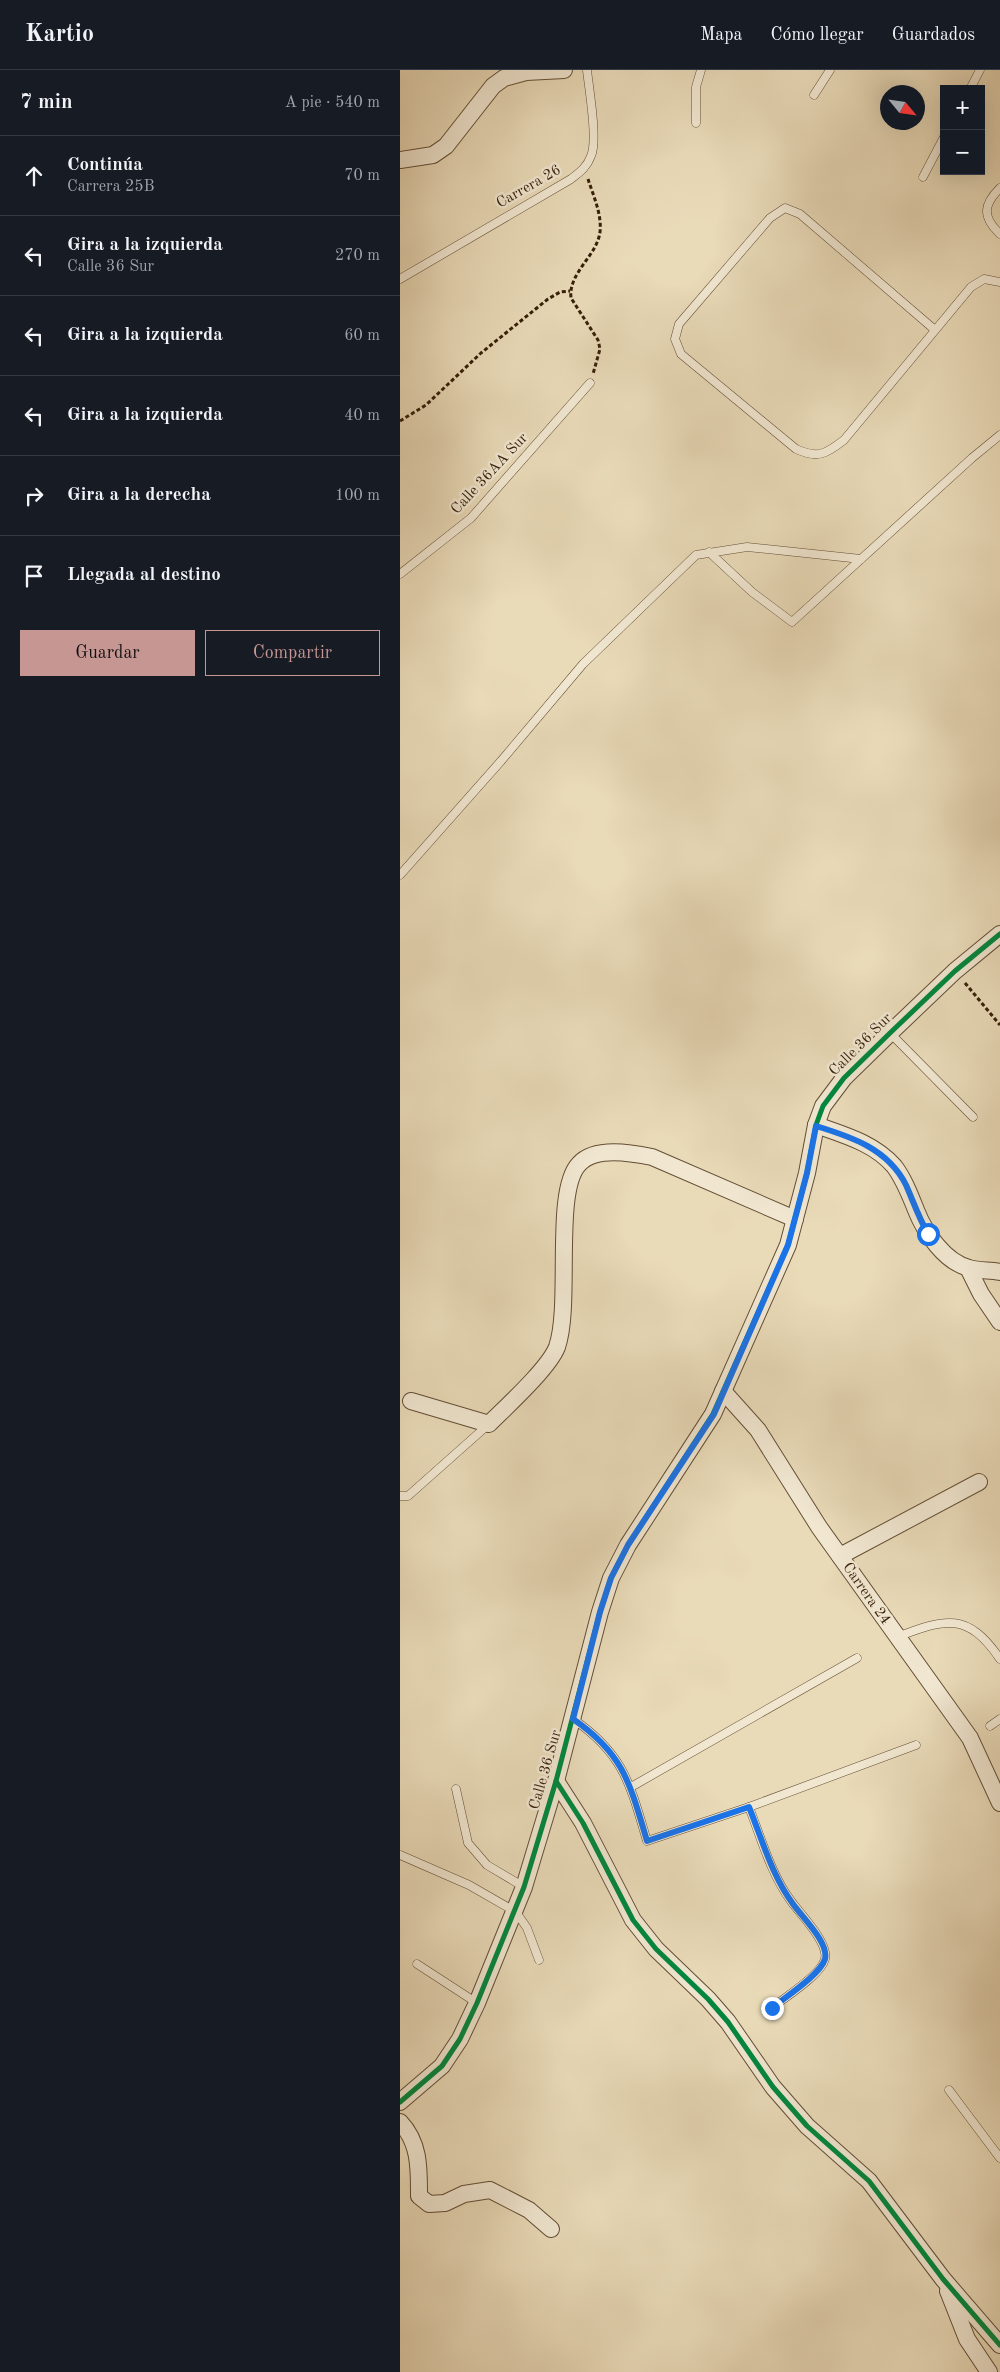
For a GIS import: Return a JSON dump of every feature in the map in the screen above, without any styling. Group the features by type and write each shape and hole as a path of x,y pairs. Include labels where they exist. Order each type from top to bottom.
{"street":[{"path":"400,160 433,155 446,146 493,86 504,78 526,72 564,70"},
{"name":"Calle 36 Sur","path":"400,2102 422,2086 442,2066 460,2039 516,1912 556,1781 600,1612 611,1578 628,1545 714,1414 788,1245 796,1219 816,1126 823,1106 831,1093 890,1033 955,971 1000,934"},
{"path":"816,1126 856,1139 878,1152 894,1166 905,1184 928,1234 948,1257 968,1268 1000,1272"},
{"path":"411,1401 489,1424 536,1375 556,1348 563,1319 568,1188 580,1163 600,1154 632,1153 652,1157 796,1219"},
{"path":"968,1268 981,1294 1000,1322"},
{"name":"Carrera 24","path":"723,1391 758,1430 840,1556 896,1637 970,1738 1000,1803"},
{"path":"840,1556 979,1482"},
{"path":"556,1781 583,1823 634,1920 656,1950 708,1999 728,2022 773,2087 807,2126 869,2180 943,2279 1000,2345"},
{"path":"400,2122 413,2141 418,2158 419,2196 429,2204 445,2203 464,2194 490,2190 529,2210 551,2229"},
{"path":"943,2279 967,2339 990,2372"}],"lane":[{"name":"Carrera 26","path":"400,279 571,179 585,168 592,154 593,141 587,70"},
{"path":"696,123 696,87 701,70"},
{"path":"814,95 830,70"},
{"path":"972,85 980,70"},
{"path":"922,177 940,144"},
{"path":"1000,188 990,199 986,214 992,226 1000,234"},
{"path":"935,330 800,214 785,208 770,218 679,324 675,339 680,354 796,449 810,455 831,451 844,440 971,287 984,279 1000,282"},
{"name":"Calle 36AA Sur","path":"400,574 471,518 590,383"},
{"path":"710,552 740,581 792,622 972,458 1000,435"},
{"path":"400,875 501,761 583,664 696,555 747,547 861,559"},
{"path":"890,1033 973,1117"},
{"path":"400,1496 408,1496 489,1424"},
{"path":"896,1637 929,1624 957,1622 974,1630 988,1641 1000,1659"},
{"path":"631,1787 857,1658"},
{"path":"573,1719 591,1731 614,1756 631,1787 647,1841 749,1807 916,1744"},
{"path":"990,1726 1000,1719"},
{"path":"456,1789 468,1843 487,1865 524,1887"},
{"path":"749,1807 781,1885 789,1899 825,1946 826,1957 818,1971 772,2008"},
{"path":"400,1855 469,1885 516,1912 527,1928 539,1960"},
{"path":"417,1964 477,2003"},
{"path":"948,2090 1000,2158"}],"path":[{"path":"585,168 600,217 600,232 596,247 573,282 570,291 571,298 598,340 600,348 590,383"},
{"path":"400,421 426,405 481,353 548,299 560,292 570,291"},
{"path":"955,971 1000,1025"}],"cycle path":[{"path":"400,2102 442,2066 460,2039 477,2003 524,1887 556,1781 600,1612 611,1578 628,1545 713,1414 788,1245 807,1173 816,1125 823,1106 844,1078 890,1033 955,971 1000,934"},
{"path":"556,1781 583,1823 633,1920 656,1949 708,1999 728,2022 773,2087 807,2126 869,2181 943,2279 1000,2345"}],"route":[{"path":"772,2008 818,1971 826,1957 825,1946 789,1899 778,1878 749,1807 647,1841 631,1787 624,1772 604,1744 591,1731 573,1719 600,1612 611,1578 628,1545 714,1414 788,1245 807,1173 816,1126 856,1139 878,1152 894,1166 905,1184 928,1234"}]}
